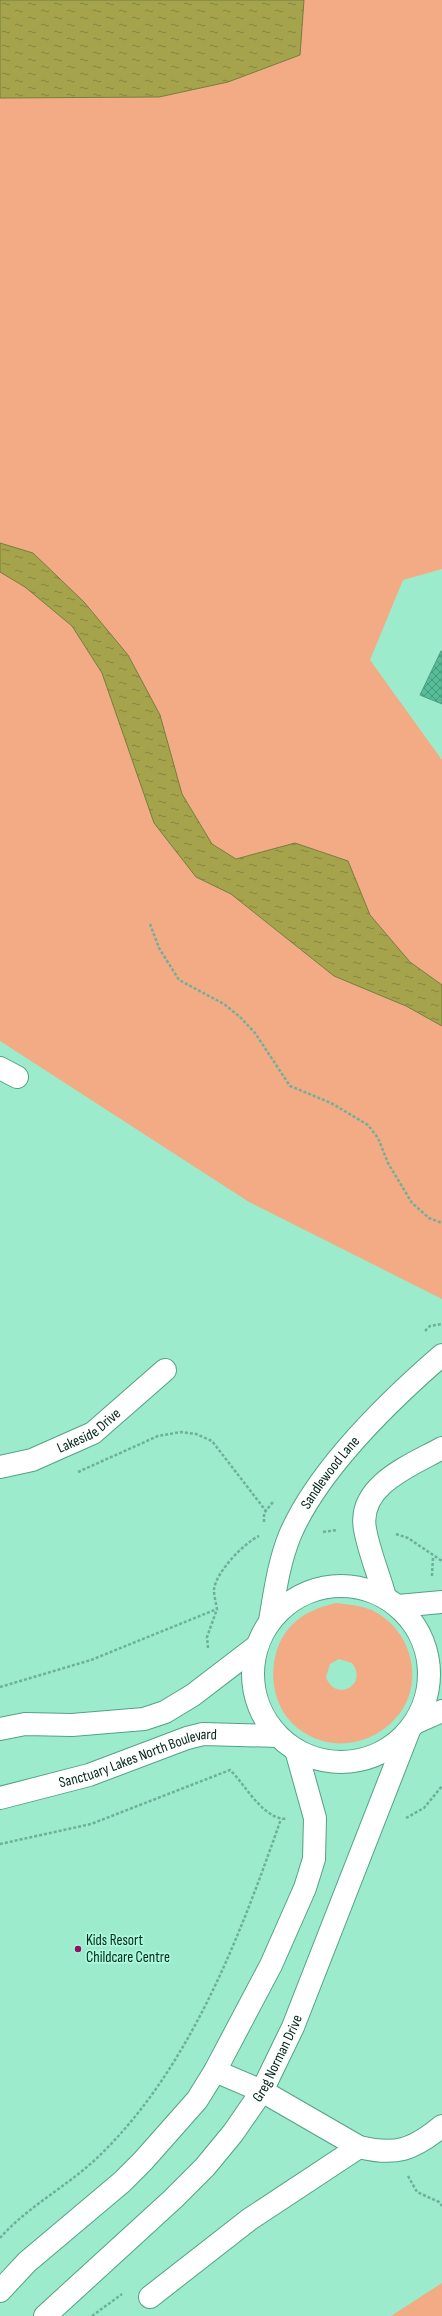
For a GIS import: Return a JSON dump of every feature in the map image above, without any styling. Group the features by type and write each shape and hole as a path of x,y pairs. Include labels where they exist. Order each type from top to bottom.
{"street":[{"name":"Sandlewood Lane","path":"270,1621 277,1577 290,1535 306,1504 326,1475 393,1401 442,1355"},
{"name":"Lakeside Drive","path":"0,1466 38,1457 93,1433 165,1370"},
{"path":"392,1602 365,1529 366,1508 372,1495 378,1487 390,1478 442,1448"},
{"path":"442,1602 392,1602 362,1588 336,1585 311,1591 289,1602 270,1621 257,1646 253,1670 255,1694 263,1717 278,1736 296,1750 325,1762 356,1762 384,1752 413,1727 442,1711"},
{"name":"Greg Norman Drive","path":"46,2316 173,2199 205,2167 233,2133 262,2090 293,2027 375,1816 428,1692 430,1673 426,1648 415,1625 392,1602"},
{"path":"0,1729 25,1724 72,1725 144,1719 165,1712 193,1695 257,1646"},
{"name":"Sanctuary Lakes North Boulevard","path":"0,1798 89,1775 187,1738 203,1734 278,1736"},
{"path":"0,2291 32,2258 122,2182 143,2161 197,2100 215,2071 271,1965 305,1888 314,1859 315,1818 296,1750"},
{"path":"215,2071 262,2090 359,2147 377,2151 400,2151 427,2138 442,2126"},
{"path":"150,2297 250,2219 359,2147"}],"path":[{"path":"150,924 159,948 179,980 224,1004 240,1017 255,1033 290,1086 331,1103 368,1125 378,1138 388,1163 412,1203 429,1218 442,1223"},
{"path":"38,1457 45,1469 55,1474 66,1475 82,1472 158,1436 181,1432 196,1434 212,1442 266,1511"},
{"path":"0,1687 91,1660 217,1609 214,1589 234,1555 252,1539 264,1534 301,1537 321,1532 376,1529 408,1538 442,1561"},
{"path":"0,1844 91,1824 230,1770 264,1809 281,1819 315,1818"},
{"path":"375,1816 409,1818 424,1808 442,1786"},
{"path":"0,2238 98,2157 136,2115 173,2061 207,2003 246,1916 281,1819"},
{"path":"400,2151 408,2176 417,2192 439,2202 442,2206"}],"shaded area":[{"path":"0,0 442,0 442,569 403,580 370,660 442,760 442,1299 249,1202 0,1041"},
{"path":"336,1603 360,1606 372,1610 382,1616 401,1635 411,1660 412,1686 402,1710 391,1723 379,1732 365,1739 350,1743 335,1743 320,1740 305,1733 292,1723 284,1712 278,1700 274,1686 273,1672 275,1658 279,1644 286,1632 304,1615","holes":["339,1659 352,1663 356,1671 354,1684 343,1690 336,1689 330,1685 326,1677 330,1664"]},
{"path":"442,2283 442,2316 391,2316"}],"water":[{"path":"0,0 304,0 300,55 228,82 159,97 0,98"},
{"path":"0,543 33,553 84,602 128,655 160,715 182,794 212,844 236,859 295,843 348,861 370,915 410,962 442,985 442,1026 406,1006 334,976 231,894 196,877 154,823 102,673 72,626 25,587 0,572"}],"building":[{"path":"442,651 442,704 420,695"}],"place":[{"name":"Kids Resort Childcare Centre","path":"78,1949"}]}
